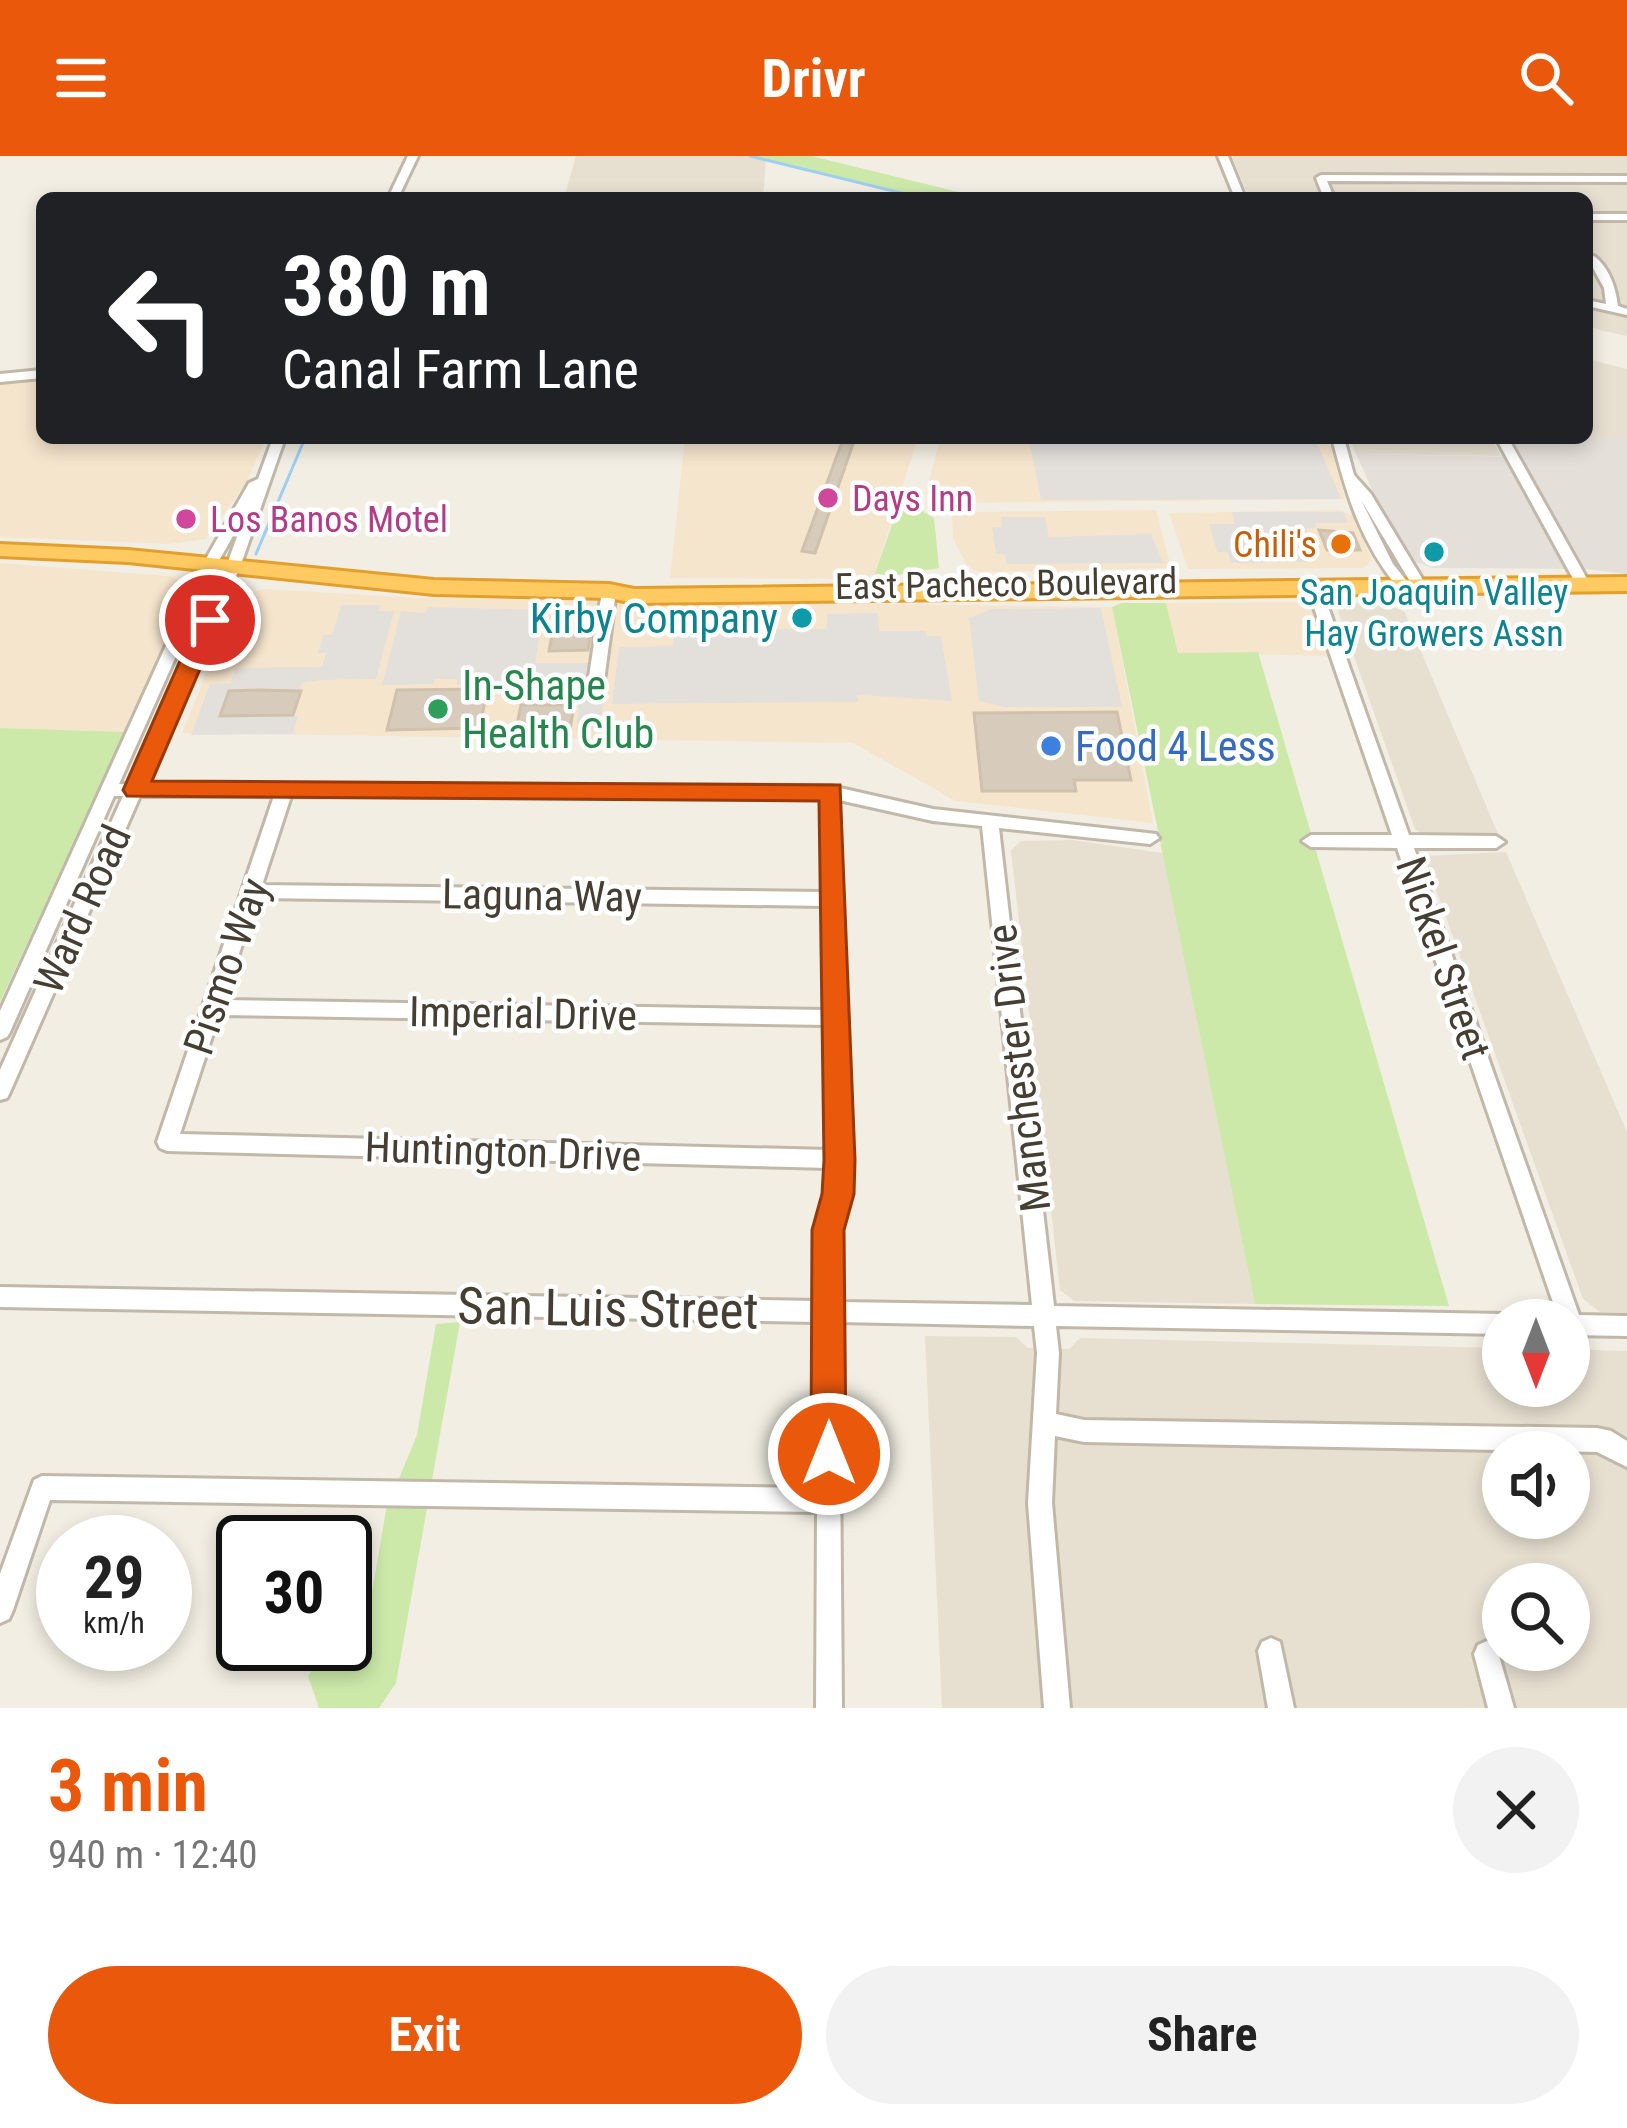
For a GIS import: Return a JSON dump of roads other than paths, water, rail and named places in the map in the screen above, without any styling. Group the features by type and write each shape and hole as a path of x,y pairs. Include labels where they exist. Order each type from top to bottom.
{"highway":[{"name":"East Pacheco Boulevard","path":"0,550 434,586 609,591 634,596 1627,584"},
{"name":"East Pacheco Boulevard","path":"609,591 634,586 1373,579 1412,585"}],"street":[{"path":"396,192 413,156"},
{"path":"1223,156 1238,192"},
{"path":"1327,192 1321,178 1461,172 1625,181"},
{"path":"1593,217 1627,217"},
{"path":"1594,260 1610,288 1612,308"},
{"path":"1593,304 1627,312"},
{"path":"0,378 36,375"},
{"name":"Ward Road","path":"0,1032 277,444"},
{"path":"1340,444 1352,478 1347,484 1370,534 1412,585"},
{"path":"1505,444 1583,584"},
{"name":"Ward Road","path":"0,1092 136,790 221,565"},
{"name":"Nickel Street","path":"1315,590 1561,1299"},
{"path":"594,696 609,591"},
{"path":"110,790 831,792 933,814 1150,838"},
{"name":"Pismo Way","path":"167,1142 285,790"},
{"path":"830,1708 828,1230 838,1194 839,1160 831,792"},
{"name":"Manchester Drive","path":"990,821 1045,1315 1047,1423 1040,1503 1058,1708"},
{"path":"1312,842 1496,842"},
{"name":"Laguna Way","path":"251,891 832,899"},
{"name":"Imperial Drive","path":"212,1007 834,1018"},
{"name":"Huntington Drive","path":"167,1142 839,1160"},
{"name":"San Luis Street","path":"0,1297 1482,1324"},
{"path":"1590,1325 1627,1326"},
{"path":"1047,1423 1084,1431 1597,1440 1627,1455"},
{"path":"0,1610 42,1488 829,1500"},
{"path":"1271,1651 1281,1708"},
{"path":"1491,1671 1501,1708"}],"waterway":[{"path":"750,156 897,192"},
{"path":"256,554 302,444"}],"place":[{"name":"Days Inn","path":"828,498"},
{"name":"Los Banos Motel","path":"186,519"},
{"name":"Chili's","path":"1341,544"},
{"name":"San Joaquin Valley Hay Growers Assn","path":"1434,552"},
{"name":"Kirby Company","path":"802,618"},
{"name":"In-Shape Health Club","path":"438,709"},
{"name":"Food 4 Less","path":"1051,746"}]}
